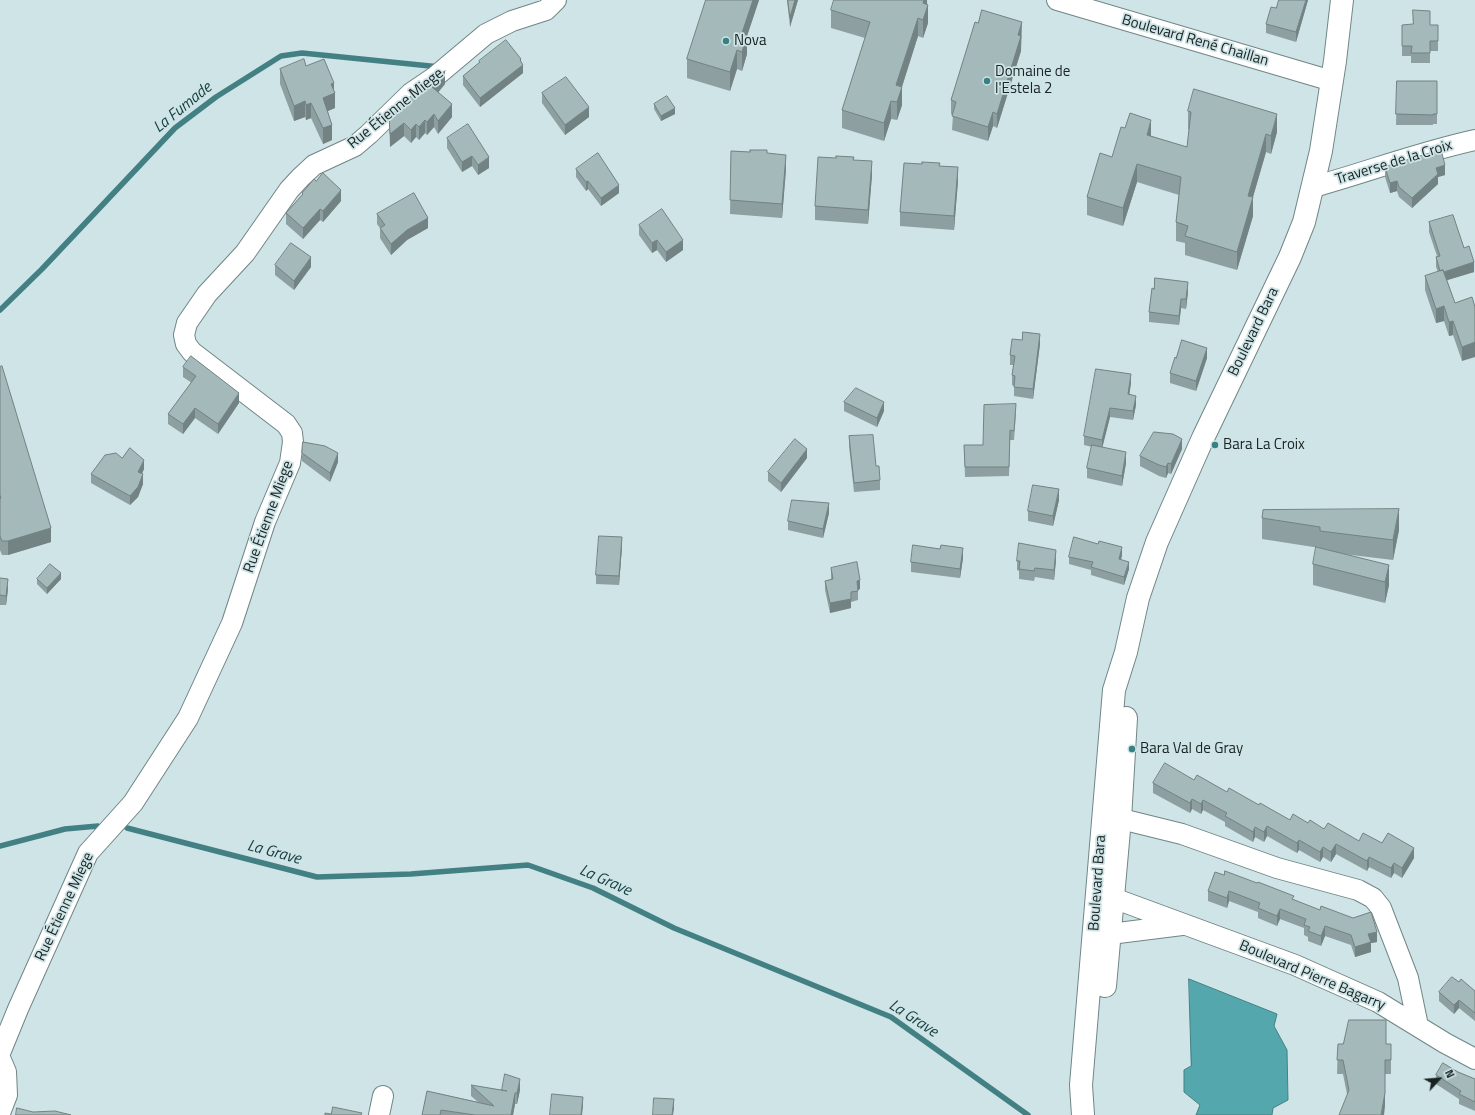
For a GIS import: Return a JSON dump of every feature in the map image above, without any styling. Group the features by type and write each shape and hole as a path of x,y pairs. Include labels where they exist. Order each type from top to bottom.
{"street":[{"name":"Rue Étienne Miege","path":"0,1053 21,1002 88,854 133,802 188,718 232,623 265,522 290,463 294,442 292,433 286,424 192,352 186,344 184,335 187,323 207,294 245,253 288,190 301,176 314,166 355,146 411,93 438,84 486,34 512,21 546,10 556,0"},
{"name":"Boulevard René Chaillan","path":"1057,0 1332,80"},
{"name":"Boulevard Bara","path":"1089,1115 1095,1087 1102,933 1111,817 1114,690 1126,652 1138,598 1157,542 1203,438 1290,257 1304,222 1321,151 1342,0"},
{"name":"Traverse de la Croix","path":"1313,187 1444,147 1475,140"},
{"path":"1111,817 1182,834 1277,868 1358,890 1373,898 1381,908 1408,978 1418,1026"},
{"name":"Boulevard Pierre Bagarry","path":"1105,896 1295,965 1378,1002 1475,1059"},
{"name":"Boulevard Pierre Bagarry","path":"1102,933 1186,925"},
{"name":"Boulevard Bara","path":"1084,1115 1081,1085 1102,933"},
{"path":"0,1058 6,1072 7,1095 0,1113"},
{"path":"379,1115 383,1096"}],"water":[{"path":"1189,979 1277,1014 1274,1026 1287,1050 1288,1100 1273,1108 1272,1115 1196,1115 1200,1105 1184,1092 1184,1070 1191,1066"}],"building":[{"name":"Nova","path":"706,0 753,0 742,33 747,35 742,52 737,50 730,72 687,59"},
{"path":"788,0 795,0 790,17"},
{"path":"834,0 924,0 923,3 928,5 923,20 918,18 896,85 902,87 897,102 891,101 884,123 842,110 870,22 831,10"},
{"path":"1279,0 1306,0 1296,32 1266,24 1271,7 1276,8"},
{"name":"Domaine de l'Estela 2","path":"982,10 1022,22 1018,35 1021,36 997,114 993,112 988,127 952,116 956,102 951,100 975,22 978,23"},
{"path":"1413,10 1430,11 1430,25 1438,25 1438,41 1430,41 1430,53 1411,53 1412,46 1402,46 1402,25 1413,24"},
{"path":"506,40 521,59 520,60 523,65 480,98 463,76 480,62 479,61"},
{"path":"304,59 306,66 324,59 334,83 331,84 335,93 323,98 332,125 323,128 311,103 306,105 305,101 294,106 280,69"},
{"path":"445,71 432,87 452,104 438,121 434,114 427,122 425,120 419,127 416,124 411,130 404,123 390,134 389,117 418,89"},
{"path":"566,77 589,107 565,125 542,93"},
{"path":"1397,81 1437,81 1437,114 1396,114"},
{"path":"1194,89 1277,114 1271,136 1266,134 1248,196 1253,197 1237,252 1185,236 1188,226 1176,222 1181,177 1137,164 1123,208 1087,197 1100,153 1112,157 1121,127 1125,128 1130,113 1151,120 1147,135 1187,147 1191,112 1188,111"},
{"path":"667,96 675,108 661,116 654,104"},
{"path":"468,124 489,157 478,165 472,156 462,162 447,138"},
{"path":"750,150 767,150 767,153 786,155 782,204 730,200 731,151 750,152"},
{"path":"1441,150 1445,165 1436,168 1438,174 1412,198 1399,187 1397,181 1390,183 1385,167"},
{"path":"598,153 619,185 601,198 588,181 586,182 576,169"},
{"path":"836,156 854,157 853,160 872,161 868,210 815,206 818,157 836,158"},
{"path":"922,162 940,163 939,166 958,167 954,216 900,212 904,163 922,164"},
{"path":"323,173 341,190 323,211 320,209 303,228 286,213 314,179 316,181"},
{"path":"414,193 428,218 407,230 391,244 380,228 385,225 377,214"},
{"path":"662,209 683,240 666,252 657,240 652,243 639,225"},
{"path":"1453,215 1464,248 1469,246 1474,262 1444,272 1443,270 1440,271 1436,257 1440,256 1429,222"},
{"path":"291,243 311,257 294,281 275,265"},
{"path":"1443,270 1455,303 1472,297 1475,307 1475,342 1462,347 1453,321 1449,322 1444,306 1436,309 1425,276"},
{"path":"1155,278 1188,282 1186,299 1181,299 1179,316 1149,312 1152,288 1154,289"},
{"path":"1023,332 1040,334 1033,389 1014,387 1015,376 1012,375 1015,356 1010,355 1012,339 1022,340"},
{"path":"1182,340 1207,348 1196,381 1170,373"},
{"path":"191,356 239,393 218,424 195,408 183,424 168,414 196,376 183,367"},
{"path":"2,366 51,528 8,541 2,541 0,536 0,367"},
{"path":"1096,369 1131,374 1128,394 1136,396 1133,411 1110,408 1102,440 1084,436"},
{"path":"856,388 884,402 877,418 844,402"},
{"path":"1016,404 1014,431 1010,430 1009,467 965,467 964,445 983,445 984,405"},
{"path":"1154,432 1173,434 1182,439 1171,464 1168,463 1166,467 1140,456"},
{"path":"873,435 876,466 879,466 880,480 854,483 849,436"},
{"path":"795,439 807,449 781,483 768,472"},
{"path":"303,442 325,446 338,453 330,473 302,453"},
{"path":"1092,445 1126,452 1122,476 1087,468"},
{"path":"130,448 144,460 138,472 143,474 138,487 130,496 91,474 105,455 116,453 122,458"},
{"path":"1033,485 1059,489 1053,516 1028,511"},
{"path":"792,500 829,503 823,529 788,521"},
{"path":"1399,509 1393,540 1320,531 1320,527 1262,518 1263,510"},
{"path":"599,536 622,537 619,576 596,575"},
{"path":"1074,537 1098,544 1099,541 1122,547 1119,559 1129,562 1124,577 1091,567 1093,562 1069,557"},
{"path":"1019,543 1056,550 1054,570 1035,568 1034,571 1019,569 1020,561 1017,561"},
{"path":"913,545 940,549 941,545 963,548 960,569 911,562"},
{"path":"1316,547 1389,565 1385,582 1313,564"},
{"path":"857,562 860,580 857,581 858,591 851,592 851,599 830,603 825,581 833,579 831,568"},
{"path":"50,564 61,573 47,588 37,579"},
{"path":"0,578 8,579 6,596 0,595"},
{"path":"1165,763 1194,780 1197,775 1227,792 1229,788 1290,820 1293,814 1308,823 1310,820 1324,829 1328,823 1359,841 1363,833 1382,843 1388,833 1414,848 1402,868 1394,863 1391,868 1369,857 1367,861 1336,844 1331,852 1323,847 1320,852 1299,840 1297,843 1267,826 1264,832 1255,827 1253,832 1225,816 1227,813 1203,800 1201,804 1192,799 1190,803 1153,783"},
{"path":"1225,871 1294,896 1292,899 1320,910 1321,906 1353,918 1371,912 1377,932 1368,934 1371,942 1355,947 1351,935 1325,926 1321,936 1308,931 1310,927 1304,925 1306,919 1280,909 1277,916 1258,908 1260,903 1229,891 1227,898 1208,891 1215,872 1224,875"},
{"path":"1452,977 1459,982 1461,979 1475,991 1475,1013 1459,1000 1454,1005 1439,992"},
{"path":"1349,1020 1386,1020 1386,1044 1391,1044 1391,1060 1385,1060 1385,1093 1381,1115 1339,1115 1349,1090 1343,1060 1337,1060 1338,1044 1343,1044"},
{"path":"1443,1063 1458,1072 1475,1079 1475,1102 1459,1094 1461,1091 1436,1075"},
{"path":"505,1074 520,1079 517,1093 515,1093 511,1115 475,1115 441,1110 440,1115 422,1115 427,1091 494,1106 471,1085 507,1091 502,1090"},
{"path":"552,1094 583,1097 581,1115 550,1115"},
{"path":"654,1098 674,1099 672,1115 653,1115"},
{"path":"333,1107 362,1113 361,1115 325,1115 325,1113 331,1114"},
{"path":"17,1108 33,1112 55,1111 71,1115 16,1115"}],"waterway":[{"name":"La Fumade","path":"0,310 42,269 175,128 216,97 281,56 302,53 440,67"},
{"name":"La Grave","path":"0,846 65,829 98,826"},
{"name":"La Grave","path":"127,828 317,877 411,874 528,865 593,888 674,928 891,1017 1028,1115"}],"place":[{"name":"Nova","path":"726,41"},
{"name":"Domaine de l'Estela 2","path":"987,81"},
{"name":"Bara La Croix","path":"1215,445"},
{"name":"Bara Val de Gray","path":"1132,749"}]}
